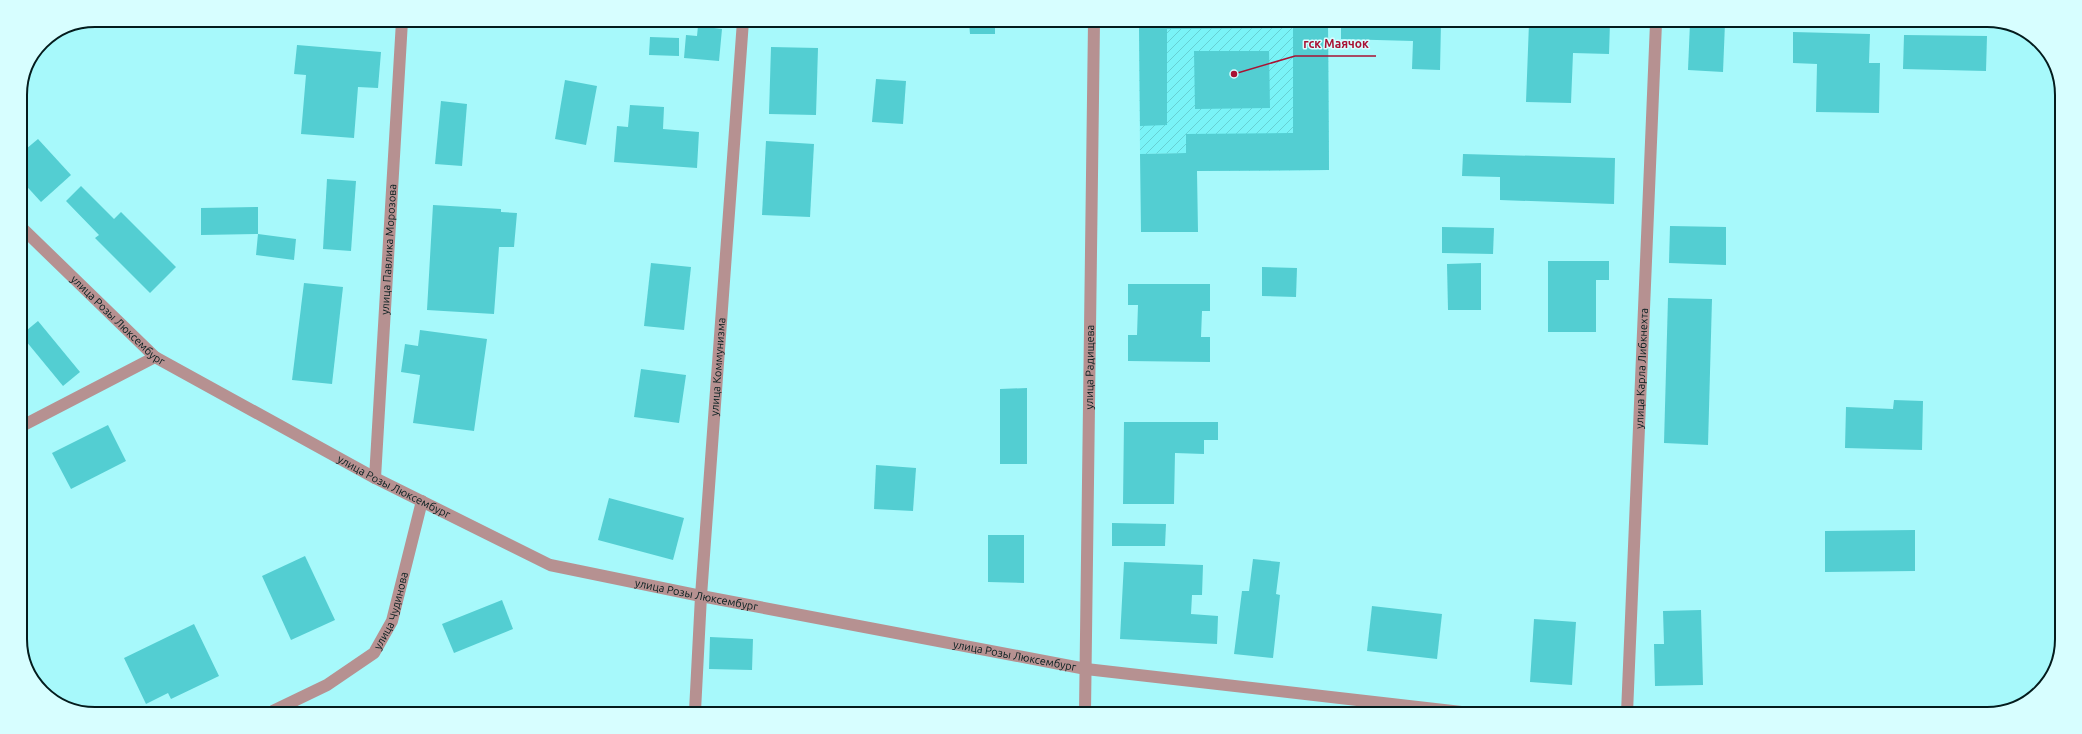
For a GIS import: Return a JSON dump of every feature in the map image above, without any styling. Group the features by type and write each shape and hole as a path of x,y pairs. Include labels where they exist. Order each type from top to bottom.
{"street":[{"name":"улица Павлика Морозова","path":"375,478 402,27"},
{"name":"улица Коммунизма","path":"695,707 701,596 743,27"},
{"name":"улица Радищева","path":"1085,707 1094,27"},
{"name":"улица Карла Либкнехта","path":"1627,707 1656,27"},
{"name":"улица Розы Люксембург","path":"27,233 155,357 375,478 550,565 701,596 1086,669 1418,707"},
{"path":"27,423 155,357"},
{"name":"улица Чудинова","path":"279,707 326,685 374,653 392,622 422,501"}],"shaded area":[{"path":"1139,27 1328,27 1329,170 1186,171 1186,153 1140,154"}],"building":[{"path":"698,27 722,29 719,61 684,58 686,35 697,36"},
{"path":"969,27 995,27 995,34 970,34"},
{"path":"1139,27 1328,27 1329,170 1197,171 1198,232 1141,232 1140,154 1186,153 1186,134 1293,133 1293,28 1167,29 1167,125 1140,126"},
{"path":"1341,27 1441,27 1440,70 1412,69 1413,41 1341,39"},
{"path":"1529,27 1610,27 1609,54 1573,53 1571,103 1526,102"},
{"path":"1690,27 1725,27 1723,72 1688,70"},
{"path":"1793,32 1870,34 1869,63 1880,63 1879,113 1816,112 1817,64 1793,63"},
{"path":"1904,35 1987,36 1986,71 1903,69"},
{"path":"650,37 679,38 679,56 649,55"},
{"path":"297,45 381,52 378,88 358,87 354,138 301,134 306,75 294,74"},
{"path":"771,47 818,48 816,115 769,114"},
{"path":"1194,51 1269,51 1270,108 1195,109"},
{"path":"876,79 906,81 903,124 872,122"},
{"path":"565,80 597,86 586,145 555,139"},
{"path":"441,101 467,104 462,166 435,164"},
{"path":"630,105 664,107 663,129 699,132 697,168 614,162 617,126 628,127"},
{"path":"38,139 71,175 41,202 27,187 27,148"},
{"path":"766,141 814,144 810,217 762,215"},
{"path":"1463,154 1615,158 1614,204 1500,200 1500,177 1462,176"},
{"path":"327,179 356,181 351,251 323,249"},
{"path":"81,186 114,219 121,212 176,267 150,293 95,238 99,235 66,201"},
{"path":"433,205 501,209 501,212 517,213 514,247 499,247 494,314 427,310"},
{"path":"258,207 258,234 201,235 201,208"},
{"path":"1670,226 1726,227 1726,265 1669,263"},
{"path":"1442,227 1494,228 1493,254 1442,253"},
{"path":"258,234 296,239 294,260 256,255"},
{"path":"1548,261 1609,261 1609,280 1596,280 1596,332 1548,332"},
{"path":"651,263 691,267 684,330 644,326"},
{"path":"1481,263 1481,310 1448,310 1447,264"},
{"path":"1262,267 1297,268 1296,297 1262,296"},
{"path":"304,283 343,287 332,384 292,380"},
{"path":"1128,284 1210,284 1210,311 1202,311 1201,337 1210,337 1210,362 1128,361 1128,335 1137,335 1138,305 1128,305"},
{"path":"1668,298 1712,299 1708,445 1664,443"},
{"path":"38,321 80,372 63,386 27,342 27,330"},
{"path":"420,330 487,339 474,431 413,423 420,375 401,372 405,344 418,346"},
{"path":"641,369 686,375 679,423 634,417"},
{"path":"1027,388 1027,464 1000,464 1000,389"},
{"path":"1894,400 1923,401 1922,450 1845,448 1846,407 1893,409"},
{"path":"1124,422 1218,422 1218,440 1204,440 1204,454 1175,453 1174,504 1123,504"},
{"path":"108,425 126,461 71,489 52,453"},
{"path":"876,465 916,468 913,511 874,509"},
{"path":"609,498 684,518 673,560 598,540"},
{"path":"1112,523 1166,524 1165,546 1112,546"},
{"path":"1915,530 1915,571 1825,572 1825,531"},
{"path":"988,535 1024,535 1024,583 988,582"},
{"path":"305,556 335,620 291,640 262,576"},
{"path":"1253,559 1280,562 1276,594 1280,595 1273,658 1234,654 1242,591 1249,591"},
{"path":"1124,562 1203,565 1202,595 1192,595 1191,614 1218,616 1217,644 1120,639"},
{"path":"502,600 513,629 454,653 442,624"},
{"path":"1372,606 1442,614 1437,659 1367,651"},
{"path":"1701,610 1703,685 1655,686 1654,644 1664,644 1663,611"},
{"path":"1534,619 1576,622 1572,685 1530,682"},
{"path":"194,624 219,676 171,699 168,693 146,704 124,658"},
{"path":"710,637 753,639 752,670 709,669"}],"place":[{"name":"гск Маячок","path":"1234,74"}]}
